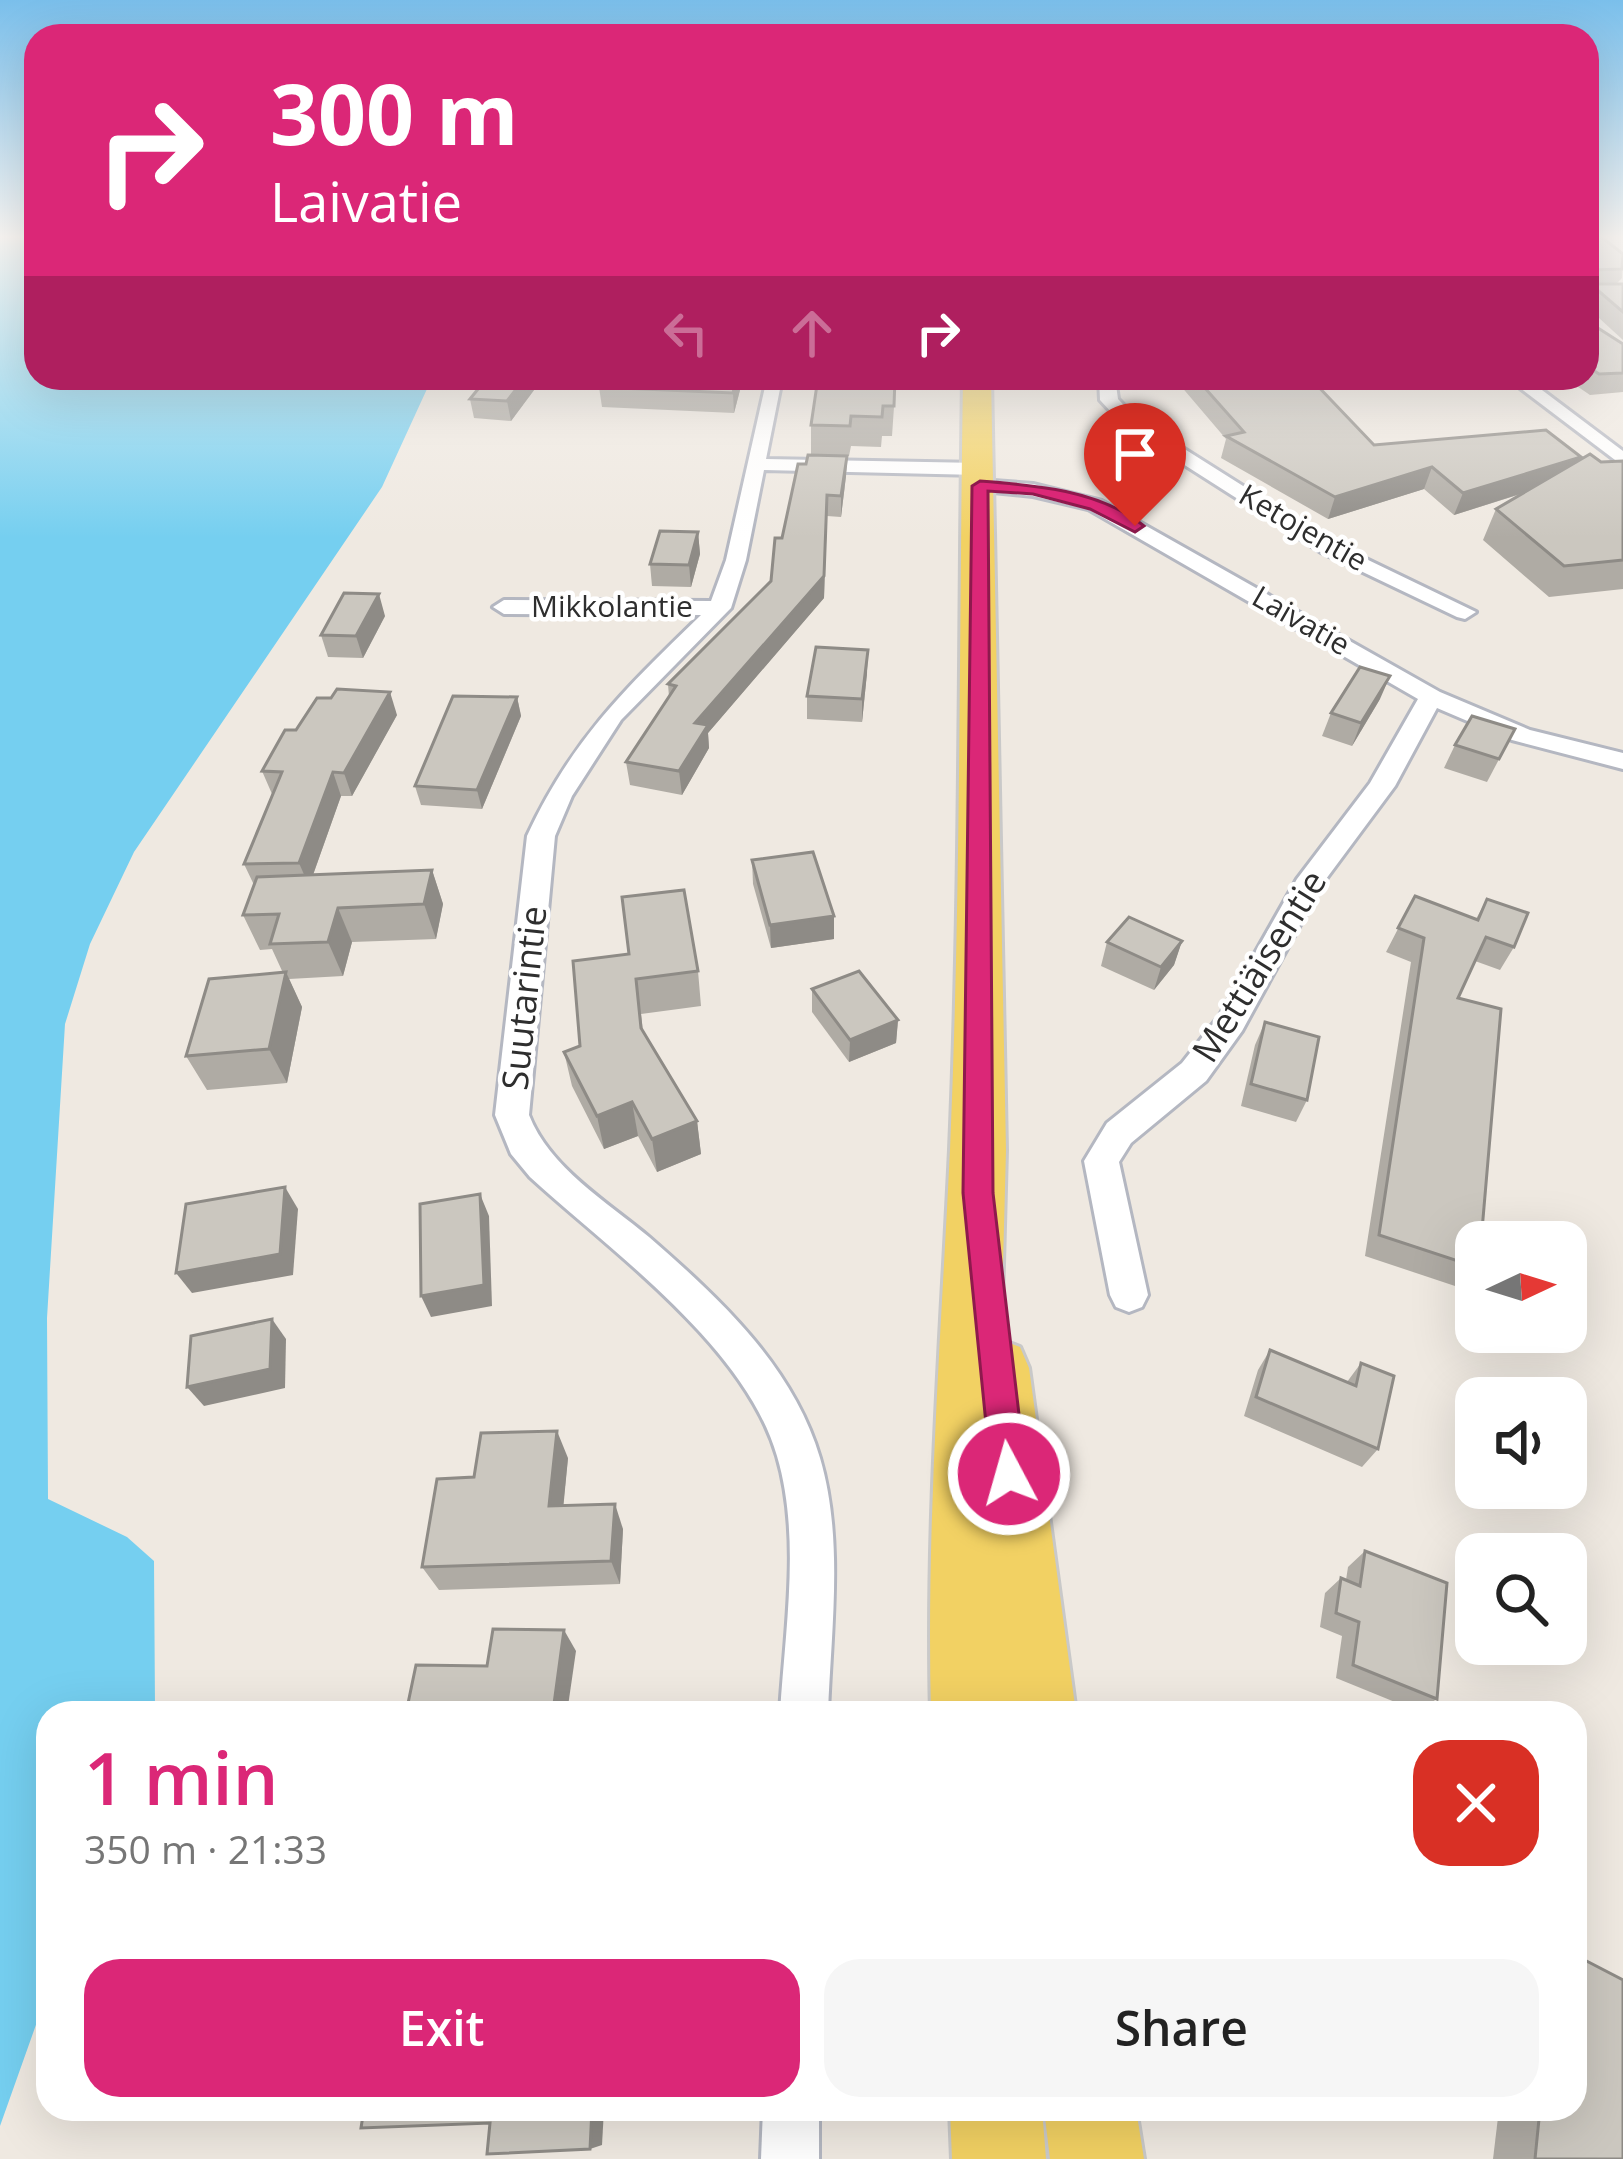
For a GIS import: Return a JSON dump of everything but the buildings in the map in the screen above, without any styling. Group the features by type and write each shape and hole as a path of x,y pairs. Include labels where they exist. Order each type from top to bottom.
{"main road":[{"path":"969,1701 965,1607 969,1321 978,1193 977,390"},
{"path":"978,1193 1036,1701"},
{"path":"997,2121 999,2159"},
{"path":"1091,2121 1096,2159"}],"street":[{"name":"Suutarintie","path":"767,390 736,560 720,608 612,715 559,796 541,836 512,1115 523,1144 542,1167 748,1360 797,1451 809,1548 804,1701"},
{"name":"Ketojentie","path":"1108,390 1109,400 1131,423 1328,548 1465,612"},
{"path":"1532,390 1623,460"},
{"path":"756,464 980,477"},
{"name":"Laivatie","path":"980,477 1095,505 1431,697 1521,735 1623,760"},
{"name":"Mikkolantie","path":"504,607 720,608"},
{"name":"Mettiäisentie","path":"1129,1295 1101,1161 1119,1133 1193,1072 1231,1023 1311,879 1382,786 1431,697"},
{"path":"790,2159 791,2121"}],"water":[{"path":"0,336 24,336 24,390 426,390 382,487 134,852 90,944 65,1024 47,1318 48,1499 127,1537 154,1561 155,1701 36,1701 36,2025 0,2126"}],"route":[{"path":"1009,1474 978,1193 980,486 1033,490 1095,505 1135,526"}]}
